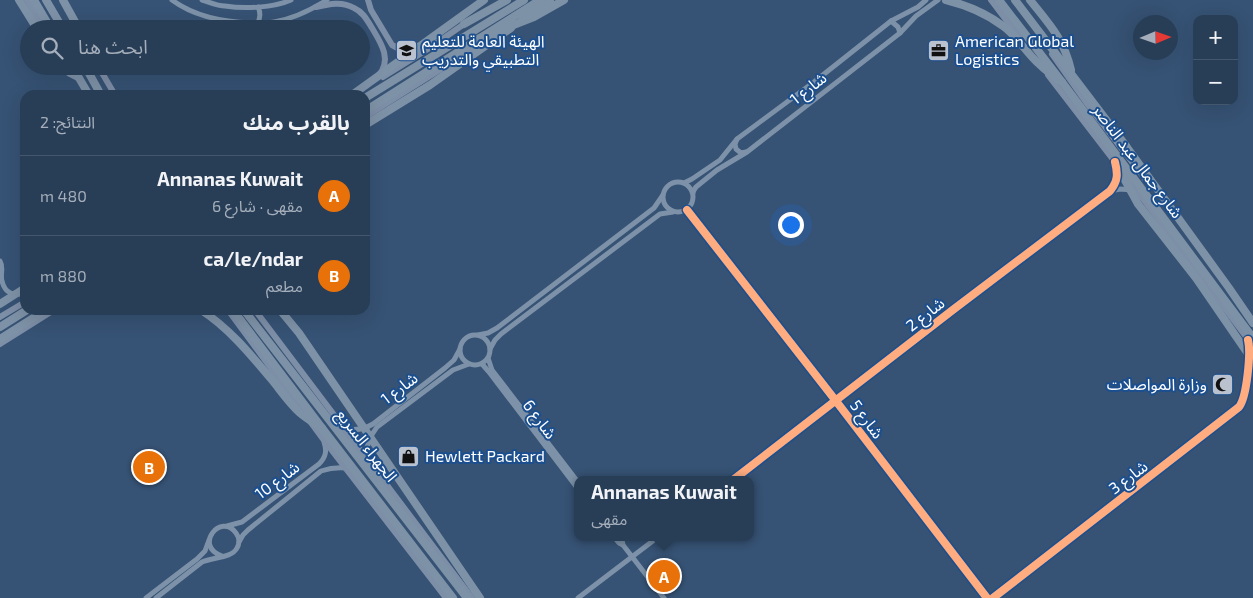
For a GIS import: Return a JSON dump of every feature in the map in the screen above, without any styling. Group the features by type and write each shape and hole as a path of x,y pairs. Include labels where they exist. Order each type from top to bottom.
{"highway":[{"path":"19,0 31,20"},
{"path":"34,0 46,20"},
{"path":"46,0 58,20"},
{"path":"63,0 73,20"},
{"path":"360,90 484,0"},
{"path":"464,24 507,0"},
{"path":"370,95 524,0"},
{"path":"370,108 540,0"},
{"path":"370,122 430,85 550,0"},
{"path":"475,40 534,17 564,0"},
{"path":"946,0 967,6 1003,26 1037,62 1062,82"},
{"name":"شارع جمال عبد الناصر","path":"1000,0 1251,339"},
{"name":"شارع جمال عبد الناصر","path":"1014,0 1072,74 1155,186 1253,323"},
{"path":"1030,0 1061,41 1072,74"},
{"path":"74,75 78,77 86,90"},
{"path":"90,75 98,90"},
{"path":"91,75 92,79"},
{"path":"1116,159 1138,204 1196,278 1252,359"},
{"path":"0,304 20,291"},
{"path":"0,326 20,314"},
{"path":"208,315 232,335 295,409 322,428"},
{"name":"الجهراء السريع","path":"237,315 453,598"},
{"name":"الجهراء السريع","path":"248,315 467,598"},
{"path":"284,315 299,333 480,598"},
{"path":"0,339 37,316"}],"main road":[{"path":"27,0 39,20"},
{"path":"59,0 71,20"},
{"path":"368,0 371,10 392,45 403,51 414,51 430,47"},
{"path":"362,90 499,0"},
{"path":"370,114 550,0"},
{"path":"991,0 1116,159 1137,191 1251,339 1253,346"},
{"name":"شارع جمال عبد الناصر","path":"1014,0 1088,105 1253,317"},
{"path":"316,7 331,3 345,4 355,8 367,20"},
{"path":"370,25 384,47 386,60 382,71 372,84"},
{"path":"73,75 82,90"},
{"path":"103,75 112,90"},
{"path":"0,317 20,305"},
{"path":"0,344 45,315"},
{"name":"الجهراء السريع","path":"232,315 323,439 446,598"},
{"name":"الجهراء السريع","path":"259,315 472,598"}],"street":[{"path":"172,0 190,12 218,20"},
{"path":"202,0 223,6 258,7 291,0"},
{"path":"285,20 316,7 327,0"},
{"name":"شارع 1","path":"684,183 720,160 737,139 814,82 891,21 918,7 926,0"},
{"name":"شارع 1","path":"693,193 696,187 717,170 746,152 900,33 916,16 938,0"},
{"path":"258,7 260,11 259,20"},
{"path":"891,21 898,27 900,33"},
{"path":"737,139 736,149 746,152"},
{"path":"1110,191 1115,185 1117,178 1116,159"},
{"path":"672,183 684,183 688,185 693,193 693,202 687,210 678,213 660,214 501,334 490,349 488,358 482,364 469,364 464,360 460,349 464,340 468,337 488,333 497,328 654,208 667,187 672,183"},
{"path":"1110,191 1120,189 1137,191"},
{"name":"شارع 2","path":"738,476 1110,191"},
{"path":"663,195 665,205 674,212"},
{"name":"شارع 5","path":"687,210 836,400 987,598"},
{"path":"1,263 2,281 7,291 13,295 20,295"},
{"path":"478,335 486,340 490,349"},
{"name":"شارع 3","path":"993,598 1090,522 1158,472 1239,407 1244,398 1252,359 1251,339"},
{"name":"شارع 1","path":"344,428 352,430 361,429 372,424 445,368 454,360 460,349"},
{"name":"شارع 6","path":"488,358 492,370 574,477"},
{"name":"شارع 1","path":"366,458 368,442 377,427 453,370 469,364"},
{"name":"شارع 6","path":"482,364 574,484"},
{"name":"شارع 10","path":"226,526 242,522 319,464 326,454 323,439"},
{"name":"شارع 10","path":"239,543 248,530 321,471 328,468 346,468"},
{"path":"146,598 197,559 205,551 214,530 226,526 236,532 239,543 233,553 202,562 156,598"},
{"path":"209,540 213,551 222,556"},
{"path":"617,541 623,545"},
{"path":"622,541 623,545 664,598"},
{"path":"578,598 653,541"}],"cycle path":[{"path":"738,476 1110,191 1117,177 1115,162"},
{"path":"687,210 987,598"},
{"path":"993,598 1239,407 1242,402 1248,374 1248,340"}],"place":[{"name":"الهيئة العامة للتعليم التطبيقي والتدريب","path":"406,50"},
{"name":"American Global Logistics","path":"939,50"},
{"name":"وزارة المواصلات","path":"1223,384"},
{"name":"Hewlett Packard","path":"409,456"},
{"name":"ca/le/ndar","path":"149,467"},
{"name":"Annanas Kuwait","path":"664,576"}]}
